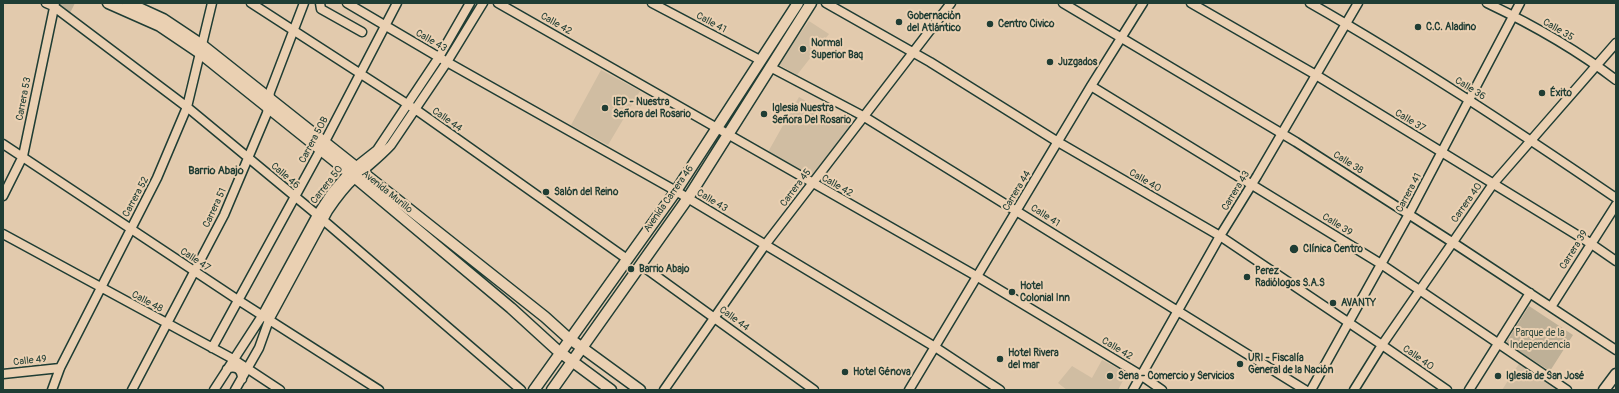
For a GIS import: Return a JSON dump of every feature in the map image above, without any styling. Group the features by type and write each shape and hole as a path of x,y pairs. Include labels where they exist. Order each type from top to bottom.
{"main road":[{"name":"Avenida Murillo","path":"108,3 160,26 201,49"},
{"name":"Avenida Murillo","path":"128,3 163,18 323,145 511,308 560,353 611,390"},
{"name":"Avenida Carrera 46","path":"534,390 676,191 798,3"},
{"name":"Avenida Carrera 46","path":"552,390 688,198 811,3"},
{"name":"Avenida Murillo","path":"355,172 539,312 570,339 640,390"},
{"path":"564,374 573,370 585,371"},
{"path":"1604,390 1616,374"}],"street":[{"name":"Carrera 52","path":"52,390 60,368 102,289 157,178 187,107 212,3"},
{"name":"Calle 44","path":"251,3 415,109 627,259"},
{"name":"Carrera 51","path":"132,390 224,215 267,113 270,92 304,3"},
{"path":"320,3 321,9 362,32"},
{"name":"Calle 43","path":"347,3 438,57 688,198 935,347 1000,390"},
{"name":"Carrera 50B","path":"212,348 323,145 397,3"},
{"name":"Carrera 50","path":"214,390 233,359 266,318 320,218 332,192 355,172 376,150 438,57 470,3"},
{"name":"Carrera 50","path":"355,172 382,155 447,62 483,3"},
{"name":"Calle 42","path":"498,3 978,277 1142,376 1162,390"},
{"name":"Calle 41","path":"652,3 760,60"},
{"name":"Calle 40","path":"826,3 914,52 1058,142 1220,236 1447,390"},
{"name":"Carrera 45","path":"664,390 765,244 951,3"},
{"name":"Calle 38","path":"1063,3 1282,134 1409,214 1616,350"},
{"name":"Carrera 44","path":"909,390 1091,86 1143,3"},
{"name":"Calle 37","path":"1191,3 1316,75 1590,243 1616,261"},
{"name":"Calle 36","path":"1310,3 1345,23 1531,139 1616,198"},
{"name":"Carrera 43","path":"1133,390 1220,236 1282,134 1345,23 1358,3"},
{"name":"Calle 35","path":"1487,3 1513,16 1597,65 1616,80"},
{"name":"Carrera 41","path":"1311,390 1409,214 1470,101 1520,3"},
{"name":"Calle 46","path":"51,4 187,107 248,157 521,390"},
{"name":"Carrera 53","path":"3,196 24,156 51,4"},
{"name":"Carrera 40","path":"1354,390 1382,345 1493,184 1616,43"},
{"name":"Calle 41","path":"770,67 863,116 1305,390"},
{"name":"Calle 39","path":"1091,86 1381,264 1567,390"},
{"name":"Calle 47","path":"3,144 24,156 238,300 379,390"},
{"name":"Carrera 39","path":"1551,307 1590,243 1616,205"},
{"name":"Calle 48","path":"3,234 233,359 280,390"},
{"name":"Calle 44","path":"641,265 814,390"},
{"path":"1469,390 1530,293"},
{"name":"Carrera 50","path":"235,390 255,355 266,318"},
{"path":"243,346 242,351 245,355 250,357 255,355"},
{"path":"227,369 232,367 238,368 242,378"},
{"name":"Calle 49","path":"3,374 60,368"}],"shaded area":[{"name":"Normal Superior Baq","path":"809,21 829,34 797,75 778,64"},
{"name":"IED - Nuestra Señora del Rosario","path":"601,70 640,91 608,145 571,125"},
{"path":"799,97 850,126 812,178 768,152"},
{"name":"Sena - Comercio y Servicios","path":"1102,360 1127,373 1118,390 1067,390 1058,383 1072,366 1092,378"},
{"path":"1520,362 1560,390 1502,390"}],"green space":[{"path":"60,3 75,3 70,13 59,5"},
{"name":"Parque de la Independencia","path":"1529,306 1573,335 1550,371 1506,343"}],"place":[{"name":"Gobernación del Atlántico","path":"899,22"},
{"name":"Centro Civico","path":"990,24"},
{"name":"C.C. Aladino","path":"1418,27"},
{"name":"Normal Superior Baq","path":"803,49"},
{"name":"Juzgados","path":"1050,62"},
{"name":"Éxito","path":"1542,93"},
{"name":"IED - Nuestra Señora del Rosario","path":"605,108"},
{"name":"Iglesia Nuestra Señora Del Rosario","path":"764,114"},
{"name":"Salón del Reino","path":"546,192"},
{"name":"Clínica Centro","path":"1294,249"},
{"name":"Barrio Abajo","path":"631,269"},
{"name":"Perez Radiólogos S.A.S","path":"1247,277"},
{"name":"Hotel Colonial Inn","path":"1012,292"},
{"name":"AVANTY","path":"1333,303"},
{"name":"Hotel Rivera del mar","path":"1000,359"},
{"name":"URI - Fiscalía General de la Nación","path":"1240,364"},
{"name":"Hotel Génova","path":"845,372"},
{"name":"Sena - Comercio y Servicios","path":"1110,376"},
{"name":"Iglesia de San José","path":"1498,376"}],"district":[{"name":"Barrio Abajo","path":"216,171"}]}
